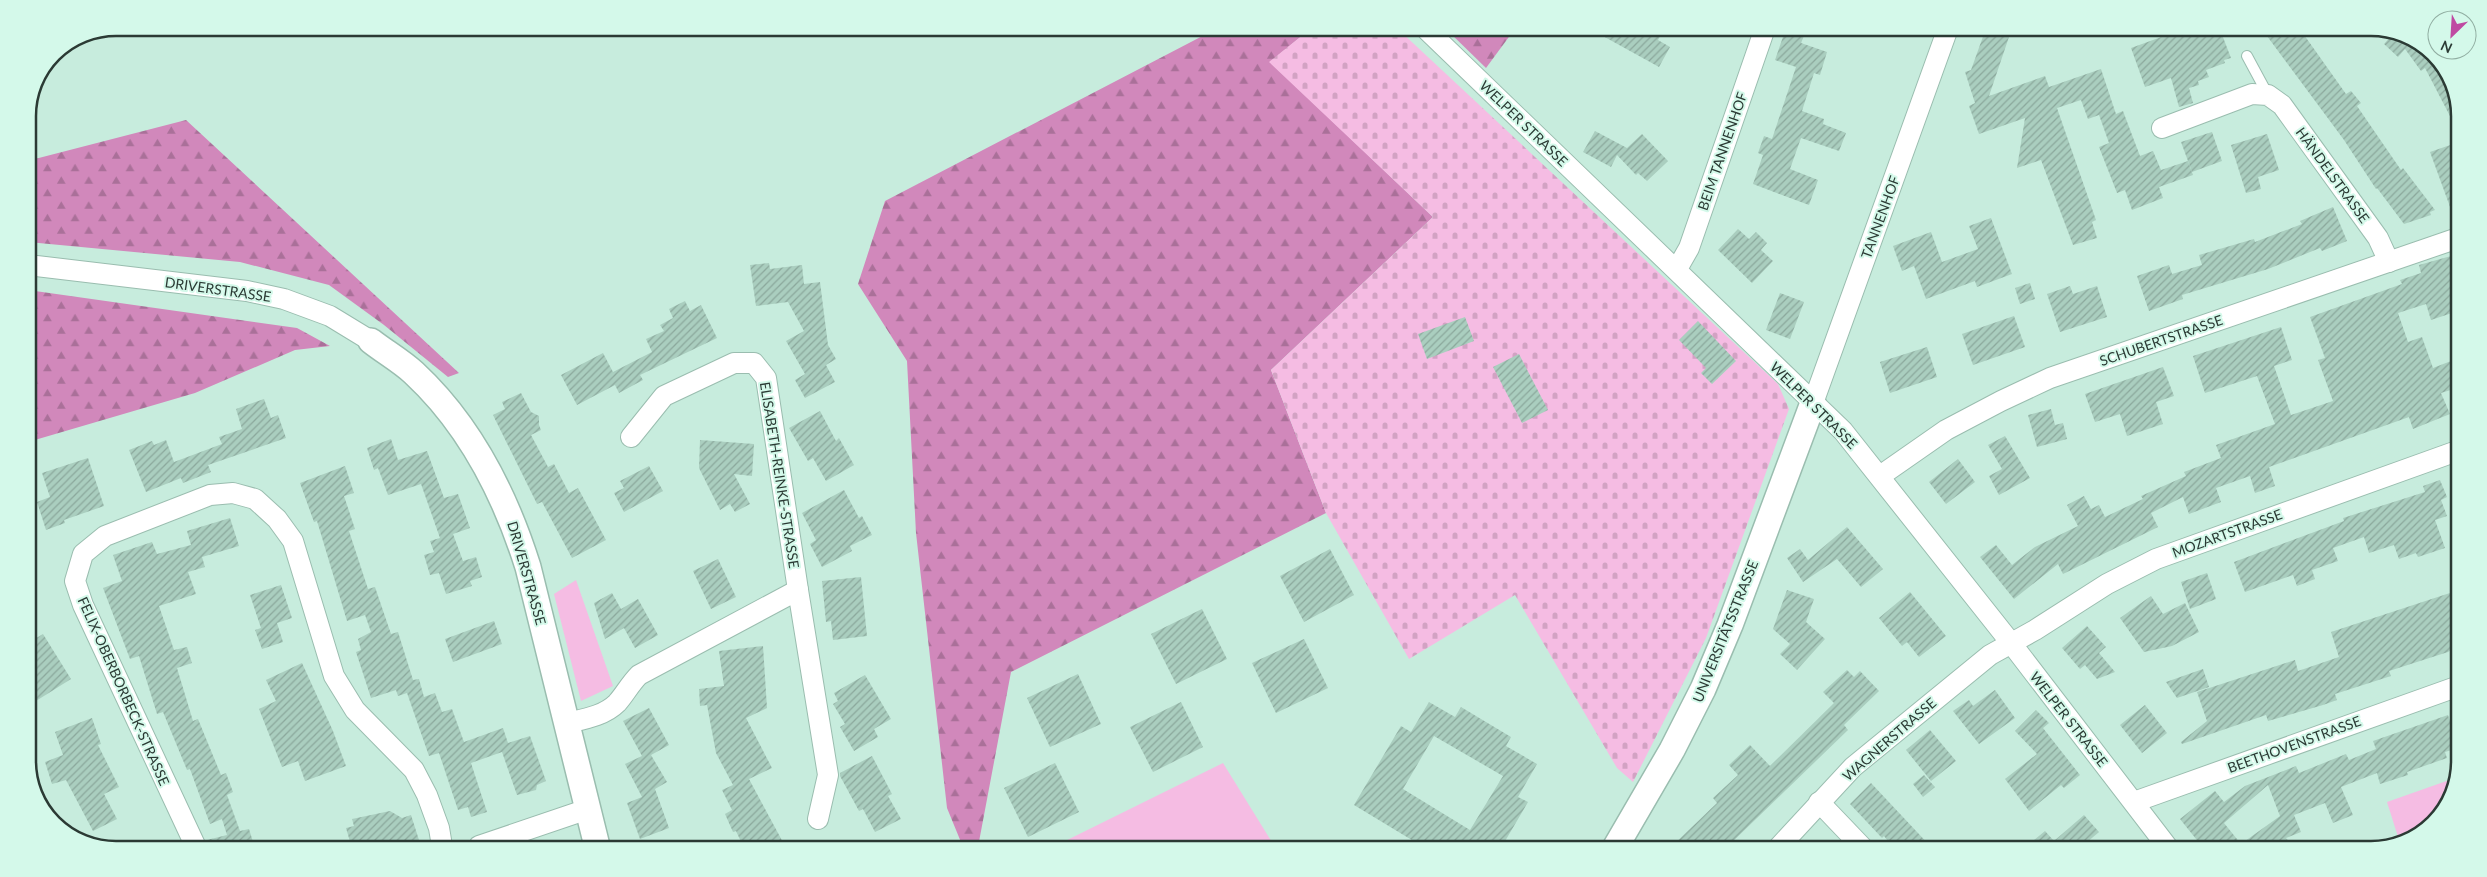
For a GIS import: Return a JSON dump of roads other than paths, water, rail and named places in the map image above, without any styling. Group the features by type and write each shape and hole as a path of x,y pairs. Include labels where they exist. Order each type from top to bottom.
{"street":[{"name":"WELPER STRASSE","path":"1433,36 1843,431 2011,643 2163,841"},
{"name":"BEIM TANNENHOF","path":"1677,269 1689,248 1762,36"},
{"name":"TANNENHOF","path":"1813,403 1945,36"},
{"path":"2162,128 2252,94 2268,95"},
{"name":"HÄNDELSTRASSE","path":"2268,95 2282,105 2378,238 2389,262"},
{"name":"SCHUBERTSTRASSE","path":"1880,476 1946,430 2050,378 2451,240"},
{"name":"DRIVERSTRASSE","path":"36,266 257,293 284,299 330,316 371,341 414,372 451,411 496,483 515,526 528,566 596,841"},
{"name":"ELISABETH-REINKE-STRASSE","path":"631,437 664,396 734,363 754,363 766,378 798,590"},
{"name":"UNIVERSITÄTSSTRASSE","path":"1619,841 1672,750 1703,689 1730,625 1813,403"},
{"name":"MOZARTSTRASSE","path":"2011,643 2107,584 2156,558 2451,453"},
{"name":"FELIX-OBERBORBECK-STRASSE","path":"193,841 83,605 75,582 83,554 104,536 210,496 232,493 255,499 277,519 293,541 334,676 355,710 414,770 427,795 439,828 441,841"},
{"path":"567,723 600,715 617,703 628,686 639,675 798,590 828,775 818,819"},
{"name":"WAGNERSTRASSE","path":"1784,841 1853,767 1990,655 2011,643"},
{"name":"BEETHOVENSTRASSE","path":"2134,802 2451,689"},
{"path":"1819,802 1856,841"},
{"path":"495,841 588,809"}],"lane":[{"name":"HÄNDELSTRASSE","path":"2247,56 2268,95"}]}
